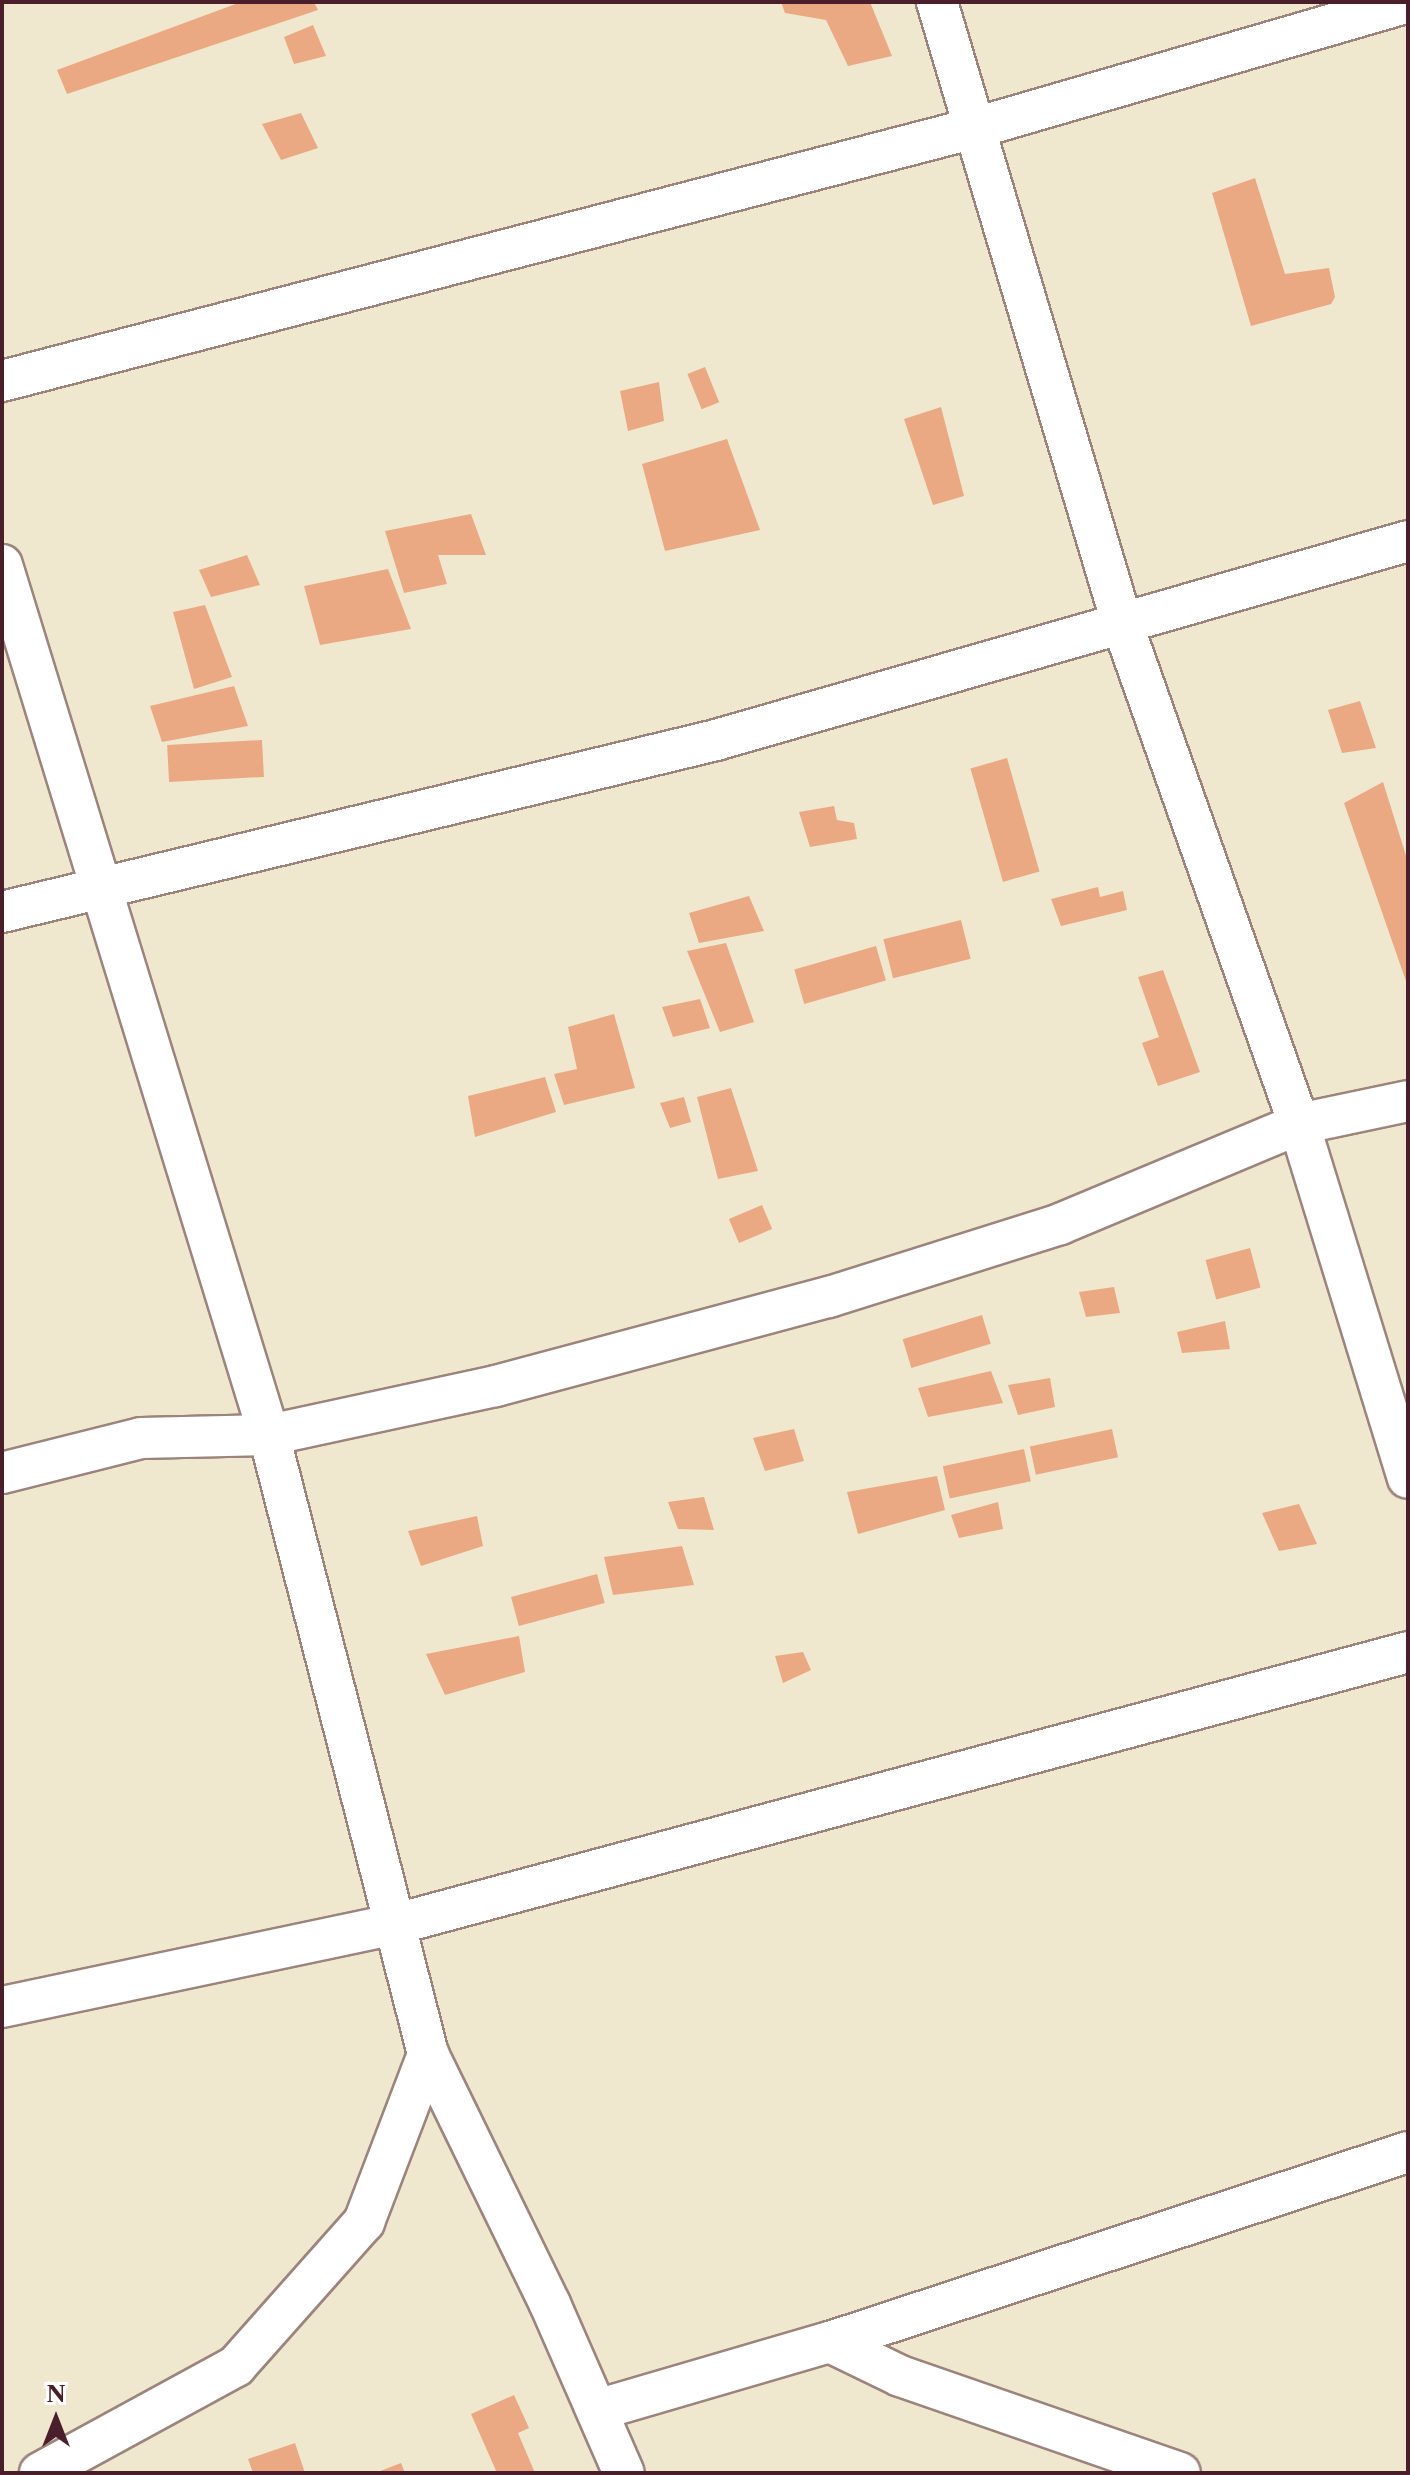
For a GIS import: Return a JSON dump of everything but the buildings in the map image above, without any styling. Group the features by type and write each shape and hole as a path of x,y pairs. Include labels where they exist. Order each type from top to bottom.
{"street":[{"path":"937,2 1122,623 1299,1124 1408,1478"},
{"path":"2,381 975,128 1408,2"},
{"path":"2,912 98,886 716,740 1408,541"},
{"path":"2,565 98,886 269,1435 428,2054 624,2473"},
{"path":"2,1473 141,1438 269,1435 496,1386 829,1297 1060,1224 1299,1124 1408,1101"},
{"path":"2,2007 396,1924 1408,1652"},
{"path":"40,2473 236,2366 364,2222 428,2054"},
{"path":"597,2410 830,2342 1408,2152"},
{"path":"830,2342 900,2376 1180,2473"}]}
